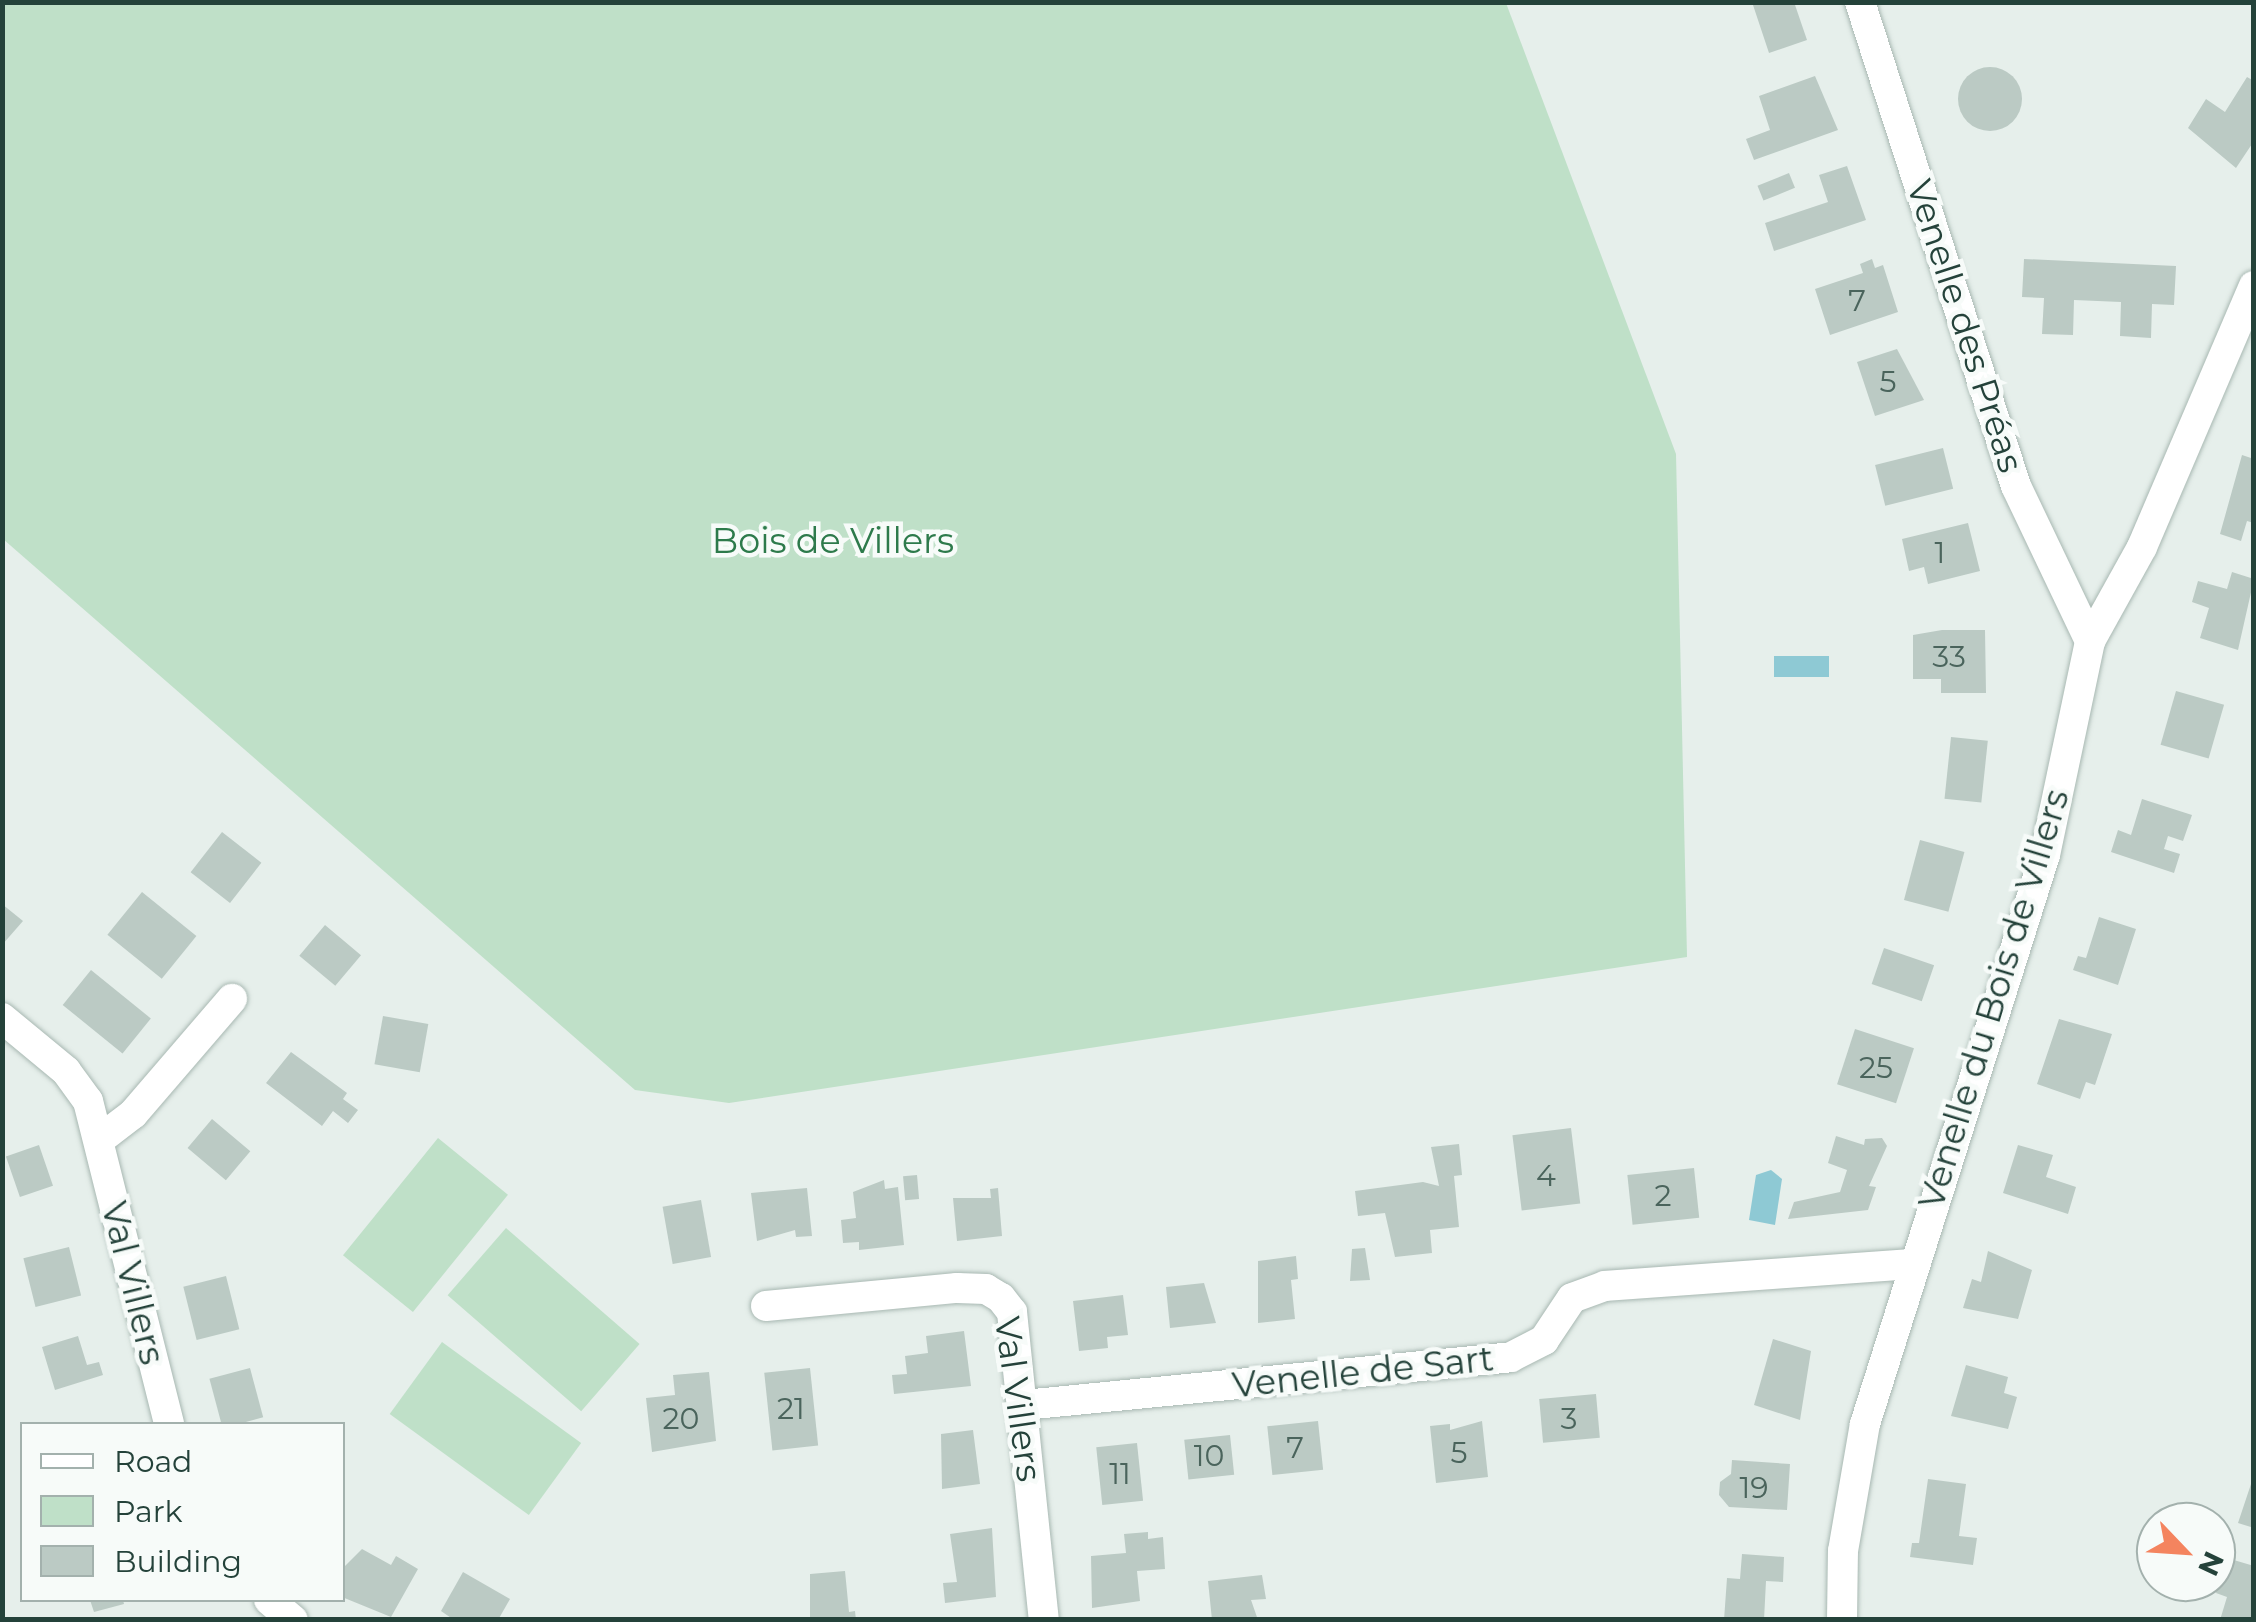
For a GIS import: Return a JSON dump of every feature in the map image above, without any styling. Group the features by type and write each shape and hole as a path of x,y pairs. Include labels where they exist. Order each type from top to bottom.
{"street":[{"name":"Venelle des Préas","path":"1860,2 2016,486 2090,641"},
{"name":"Venelle du Bois de Villers","path":"1842,1620 1843,1551 1865,1424 2044,855 2090,641 2142,546 2254,286"},
{"path":"99,1140 133,1114 232,999"},
{"name":"Val Villers","path":"2,1018 66,1071 88,1102 169,1422"},
{"name":"Venelle de Sart","path":"1024,1406 1511,1357 1544,1340 1572,1298 1604,1286 1914,1264"},
{"name":"Val Villers","path":"766,1306 986,1290 1012,1312 1044,1620"},
{"path":"272,1602 293,1620"}],"green space":[{"name":"Bois de Villers","path":"3,2 1506,3 1676,454 1687,957 729,1103 635,1090 3,539"},
{"path":"438,1138 508,1195 413,1312 343,1255"},
{"path":"506,1228 640,1344 581,1411 448,1295"},
{"path":"442,1342 581,1443 529,1515 390,1414"}],"water":[{"path":"1774,656 1829,656 1829,677 1774,677"},
{"path":"1771,1170 1782,1179 1775,1225 1749,1220 1756,1175"}],"building":[{"path":"1752,2 1794,2 1807,40 1769,53"},
{"path":"1990,67 2013,76 2022,99 2013,122 1990,131 1967,122 1958,99 1967,76"},
{"path":"1815,76 1838,130 1754,160 1746,139 1770,130 1759,96"},
{"path":"2247,77 2254,81 2254,141 2236,168 2188,128 2206,99 2225,112"},
{"path":"1847,166 1866,220 1774,251 1765,223 1828,202 1819,175"},
{"path":"1789,173 1795,188 1763,201 1757,186"},
{"path":"1872,259 1875,268 1883,265 1898,312 1830,335 1815,289 1863,273 1860,264"},
{"path":"2024,259 2176,266 2174,305 2152,304 2151,338 2120,336 2121,302 2074,300 2073,335 2042,334 2044,298 2022,297"},
{"path":"1897,349 1924,400 1875,416 1857,362"},
{"path":"1943,448 1953,489 1885,506 1875,465"},
{"path":"2242,455 2254,459 2254,523 2247,521 2241,541 2220,534"},
{"path":"1968,523 1980,571 1928,584 1924,567 1909,571 1902,539"},
{"path":"2232,572 2254,579 2238,650 2200,638 2209,608 2192,602 2198,581 2227,589"},
{"path":"1985,630 1986,693 1941,693 1941,679 1913,679 1913,635"},
{"path":"2176,691 2224,705 2209,759 2161,745"},
{"path":"1951,737 1988,741 1981,803 1945,799"},
{"path":"2142,799 2192,815 2183,841 2168,836 2164,849 2180,854 2174,873 2111,852 2118,830 2131,835"},
{"path":"222,832 261,863 230,903 191,872"},
{"path":"1920,840 1964,852 1948,912 1904,900"},
{"path":"142,892 196,936 162,979 107,935"},
{"path":"2,904 23,921 2,945"},
{"path":"2099,917 2136,929 2118,985 2073,970 2078,956 2086,958"},
{"path":"325,925 361,955 335,986 299,956"},
{"path":"1884,948 1934,965 1922,1001 1872,984"},
{"path":"91,970 151,1018 123,1053 63,1005"},
{"path":"383,1016 428,1024 420,1072 374,1064"},
{"path":"2059,1019 2112,1034 2095,1085 2086,1082 2080,1099 2037,1084"},
{"path":"1855,1029 1914,1048 1896,1103 1837,1084"},
{"path":"291,1052 347,1093 343,1099 358,1110 348,1123 333,1111 322,1126 266,1083"},
{"path":"212,1119 250,1151 226,1180 188,1148"},
{"path":"1571,1128 1580,1203 1522,1211 1512,1135"},
{"path":"1836,1136 1864,1145 1865,1139 1882,1138 1887,1146 1869,1186 1876,1187 1868,1210 1788,1219 1794,1202 1840,1192 1847,1170 1828,1163"},
{"path":"1459,1144 1462,1175 1454,1176 1459,1227 1430,1230 1432,1253 1395,1257 1385,1213 1358,1216 1355,1191 1423,1182 1439,1186 1431,1147"},
{"path":"39,1145 53,1186 20,1197 6,1156"},
{"path":"2018,1145 2053,1155 2046,1177 2076,1187 2068,1214 2003,1193"},
{"path":"1694,1168 1699,1218 1633,1225 1627,1175"},
{"path":"917,1175 919,1199 905,1200 903,1176"},
{"path":"884,1180 885,1189 898,1187 904,1245 859,1250 859,1242 843,1243 841,1220 856,1218 853,1192"},
{"path":"807,1188 812,1236 796,1237 795,1230 757,1241 751,1193"},
{"path":"998,1188 1002,1236 957,1241 953,1198 991,1198 990,1189"},
{"path":"701,1200 711,1257 673,1264 663,1207"},
{"path":"69,1247 81,1296 35,1307 23,1258"},
{"path":"1365,1248 1370,1280 1350,1281 1352,1249"},
{"path":"1988,1251 2032,1270 2018,1319 1963,1308 1972,1279 1981,1282"},
{"path":"1296,1256 1298,1279 1291,1280 1295,1319 1258,1323 1258,1261"},
{"path":"226,1276 239,1329 197,1340 183,1287"},
{"path":"1204,1283 1216,1323 1170,1328 1166,1287"},
{"path":"1123,1295 1128,1335 1107,1337 1108,1348 1079,1351 1073,1301"},
{"path":"964,1331 971,1386 894,1394 892,1375 907,1374 905,1356 928,1353 926,1336"},
{"path":"78,1336 87,1365 99,1362 103,1375 55,1390 42,1347"},
{"path":"1773,1339 1811,1351 1800,1420 1754,1405"},
{"path":"1966,1365 2008,1377 2004,1393 2017,1397 2008,1429 1951,1416"},
{"path":"250,1368 263,1417 221,1422 209,1379"},
{"path":"810,1368 818,1446 772,1450 764,1373"},
{"path":"709,1372 716,1441 652,1452 646,1398 675,1395 673,1375"},
{"path":"1596,1394 1600,1438 1543,1443 1539,1399"},
{"path":"1318,1421 1323,1470 1272,1475 1267,1426"},
{"path":"1482,1421 1488,1477 1436,1483 1430,1426 1450,1424 1450,1430"},
{"path":"973,1430 980,1484 942,1489 941,1434"},
{"path":"1230,1435 1234,1475 1188,1480 1184,1440"},
{"path":"1137,1443 1143,1501 1102,1505 1096,1447"},
{"path":"1732,1460 1790,1464 1787,1510 1729,1507 1719,1495 1720,1482 1731,1474"},
{"path":"2254,1475 2254,1528 2238,1523"},
{"path":"1928,1479 1966,1484 1959,1536 1977,1538 1973,1565 1910,1557 1912,1543 1919,1543"},
{"path":"992,1528 996,1597 945,1603 943,1583 957,1582 950,1534"},
{"path":"1148,1532 1148,1539 1163,1537 1165,1569 1137,1571 1140,1601 1092,1608 1091,1556 1126,1553 1124,1534"},
{"path":"362,1549 391,1565 396,1556 418,1569 391,1617 345,1598 345,1566"},
{"path":"1742,1554 1784,1557 1783,1582 1766,1581 1764,1620 1724,1620 1727,1578 1740,1579"},
{"path":"2236,1561 2254,1566 2254,1620 2220,1620 2225,1602 2236,1602"},
{"path":"845,1571 849,1612 855,1611 856,1620 810,1620 810,1574"},
{"path":"463,1572 510,1599 498,1620 454,1620 441,1611"},
{"path":"1262,1575 1266,1599 1251,1600 1258,1620 1212,1620 1208,1581"},
{"path":"91,1602 124,1602 124,1604 94,1612"}]}
